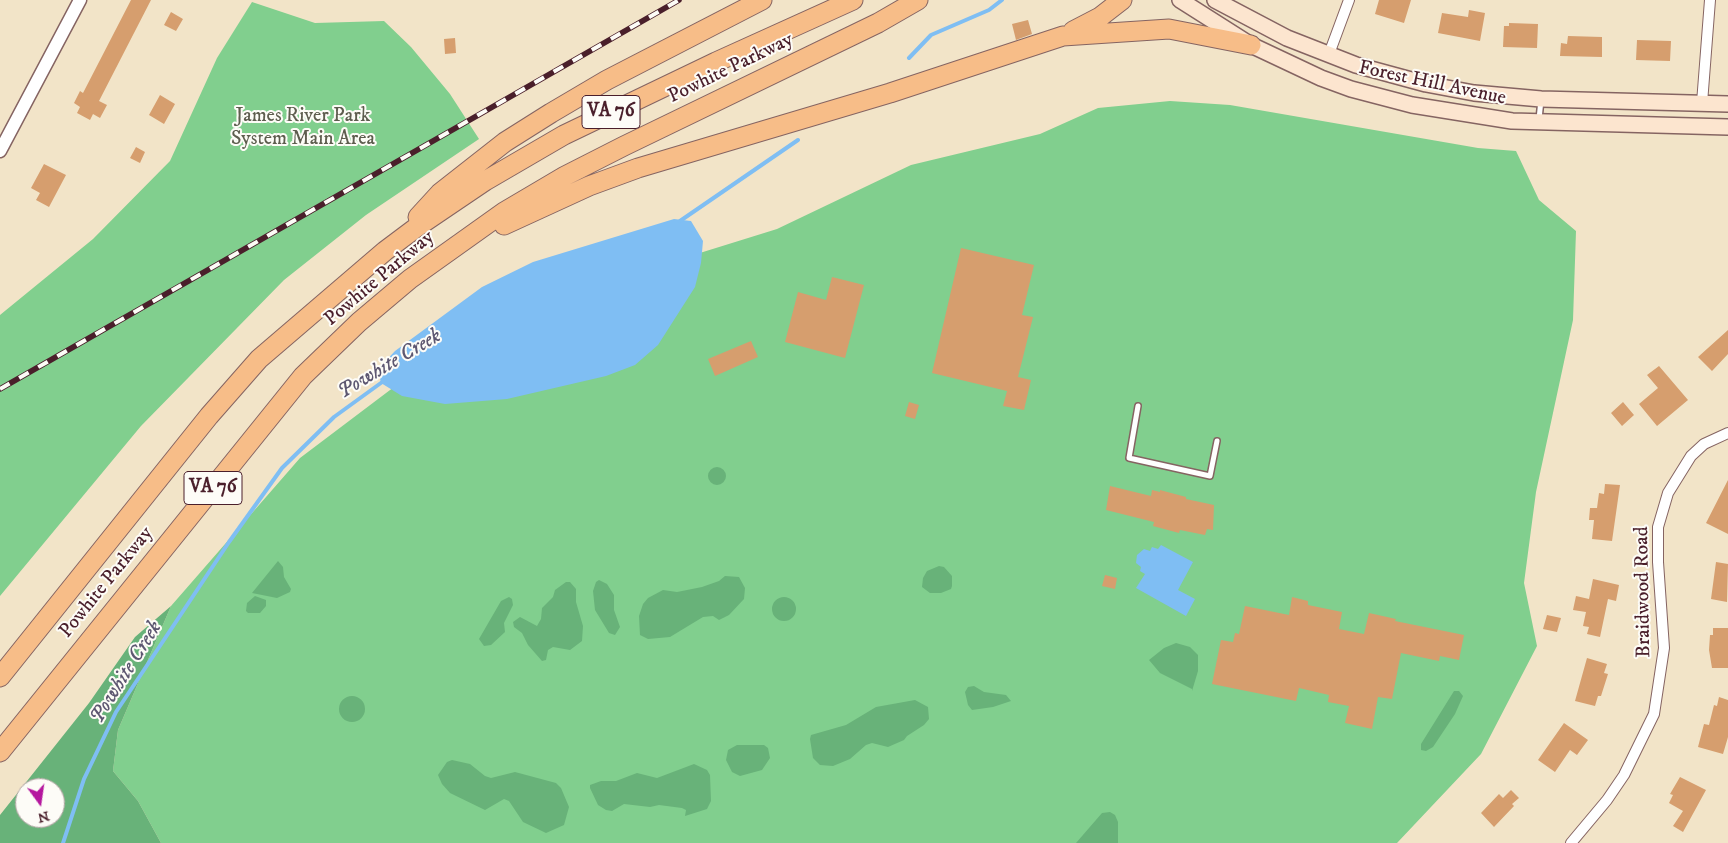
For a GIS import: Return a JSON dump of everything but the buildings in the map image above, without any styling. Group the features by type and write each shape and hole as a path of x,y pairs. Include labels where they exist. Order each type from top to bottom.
{"highway":[{"path":"384,251 440,193 505,142 607,80 762,0"},
{"name":"Powhite Parkway","path":"0,678 209,416 259,359 384,251 485,181 564,135 716,62 853,0"},
{"name":"Powhite Parkway","path":"0,752 304,376 359,322 410,278 504,212 565,176 878,23 918,0"},
{"path":"450,249 589,186 638,168 890,94 1062,36 1100,17 1122,0"},
{"path":"1062,36 1169,29 1251,45"}],"main road":[{"name":"Forest Hill Avenue","path":"1180,0 1251,45 1321,78 1377,96 1449,112 1539,123 1728,127"},
{"name":"Forest Hill Avenue","path":"1215,0 1278,34 1356,65 1426,84 1474,93 1541,100 1728,104"}],"street":[{"path":"2,140 80,0"},
{"path":"1330,54 1349,0"},
{"path":"1702,103 1710,0"},
{"name":"Braidwood Road","path":"1571,843 1607,800 1624,775 1654,714 1664,648 1658,562 1658,527 1668,493 1691,456 1704,444 1728,433"}],"lane":[{"path":"1539,123 1541,100"},
{"path":"1138,406 1129,458 1210,476 1218,441"}],"green space":[{"name":"James River Park System Main Area","path":"252,2 315,23 384,21 411,47 450,94 479,139 366,215 284,280 141,426 0,596 0,315 93,239 170,161 217,58"},
{"path":"1170,101 1230,105 1478,148 1516,151 1539,200 1576,231 1573,320 1536,492 1524,583 1537,646 1481,754 1397,843 161,843 138,801 113,771 118,730 171,606 300,458 394,387 613,280 777,229 911,165 1040,134 1098,108"},
{"path":"713,467 721,467 726,472 724,483 713,485 708,480 708,472"},
{"path":"278,561 283,567 284,577 291,589 290,592 277,598 252,593"},
{"path":"939,566 944,567 952,576 951,589 941,593 930,593 922,587 923,578 927,571"},
{"path":"725,576 739,577 745,588 744,599 729,615 719,620 713,616 703,617 670,637 648,639 640,635 639,616 643,604 648,598 663,590 677,592 702,587 719,581"},
{"path":"599,580 607,584 614,595 614,610 620,627 615,635 609,633 595,610 593,591 596,582"},
{"path":"566,582 570,582 576,589 576,602 583,626 582,641 570,650 553,647 548,650 546,660 542,661 528,645 522,633 514,627 513,622 520,617 537,626 541,619 542,608 553,597 555,590"},
{"path":"255,596 266,600 266,606 260,613 248,613 246,611 247,603"},
{"path":"509,597 512,599 513,605 504,623 505,632 491,645 484,646 479,639 501,601"},
{"path":"784,597 792,601 796,609 792,617 784,621 776,617 772,609 776,601"},
{"path":"171,606 118,730 113,771 138,801 161,843 0,843 0,815 15,796 15,828 65,828 65,778 29,778 89,703 135,637"},
{"path":"1176,643 1190,647 1198,655 1198,671 1192,691 1192,689 1160,673 1149,660 1164,648"},
{"path":"974,686 984,692 1006,695 1011,701 993,707 972,710 968,705 965,692 968,687"},
{"path":"1454,691 1459,691 1463,696 1455,714 1433,747 1426,751 1421,750 1421,744"},
{"path":"352,696 361,700 365,709 361,718 352,722 343,718 339,709 343,700"},
{"path":"915,700 928,707 929,719 904,740 888,747 872,743 866,745 850,759 833,766 820,765 813,758 811,735 846,725 876,707"},
{"path":"737,745 764,745 768,748 770,758 762,770 740,776 732,772 726,760 728,750"},
{"path":"452,760 470,764 485,776 491,778 515,772 556,783 561,788 569,807 564,825 546,833 523,822 509,801 504,799 485,810 450,793 442,784 438,775 447,762"},
{"path":"694,764 707,770 710,775 711,801 707,809 685,816 686,810 682,808 659,805 650,807 624,804 612,811 606,810 598,805 590,788 590,785 601,781 616,781 637,773 657,778"},
{"path":"1110,812 1115,815 1118,822 1118,843 1076,843 1102,813"}],"water":[{"path":"674,219 691,221 703,241 701,263 695,287 658,345 635,365 606,376 507,399 445,404 402,396 381,383 378,369 395,351 482,287 533,262"},
{"path":"1161,545 1193,562 1178,590 1195,599 1186,616 1136,588 1145,574 1140,571 1141,567 1136,563 1137,555 1144,549 1150,551 1152,547 1158,549"}],"waterway":[{"name":"Powhite Creek","path":"909,58 931,35 989,10 1002,0"},
{"name":"Powhite Creek","path":"680,221 798,140"},
{"name":"Powhite Creek","path":"63,843 84,779 116,712 229,542 282,468 334,417 385,380"}],"railway":[{"path":"0,389 679,0"}]}
